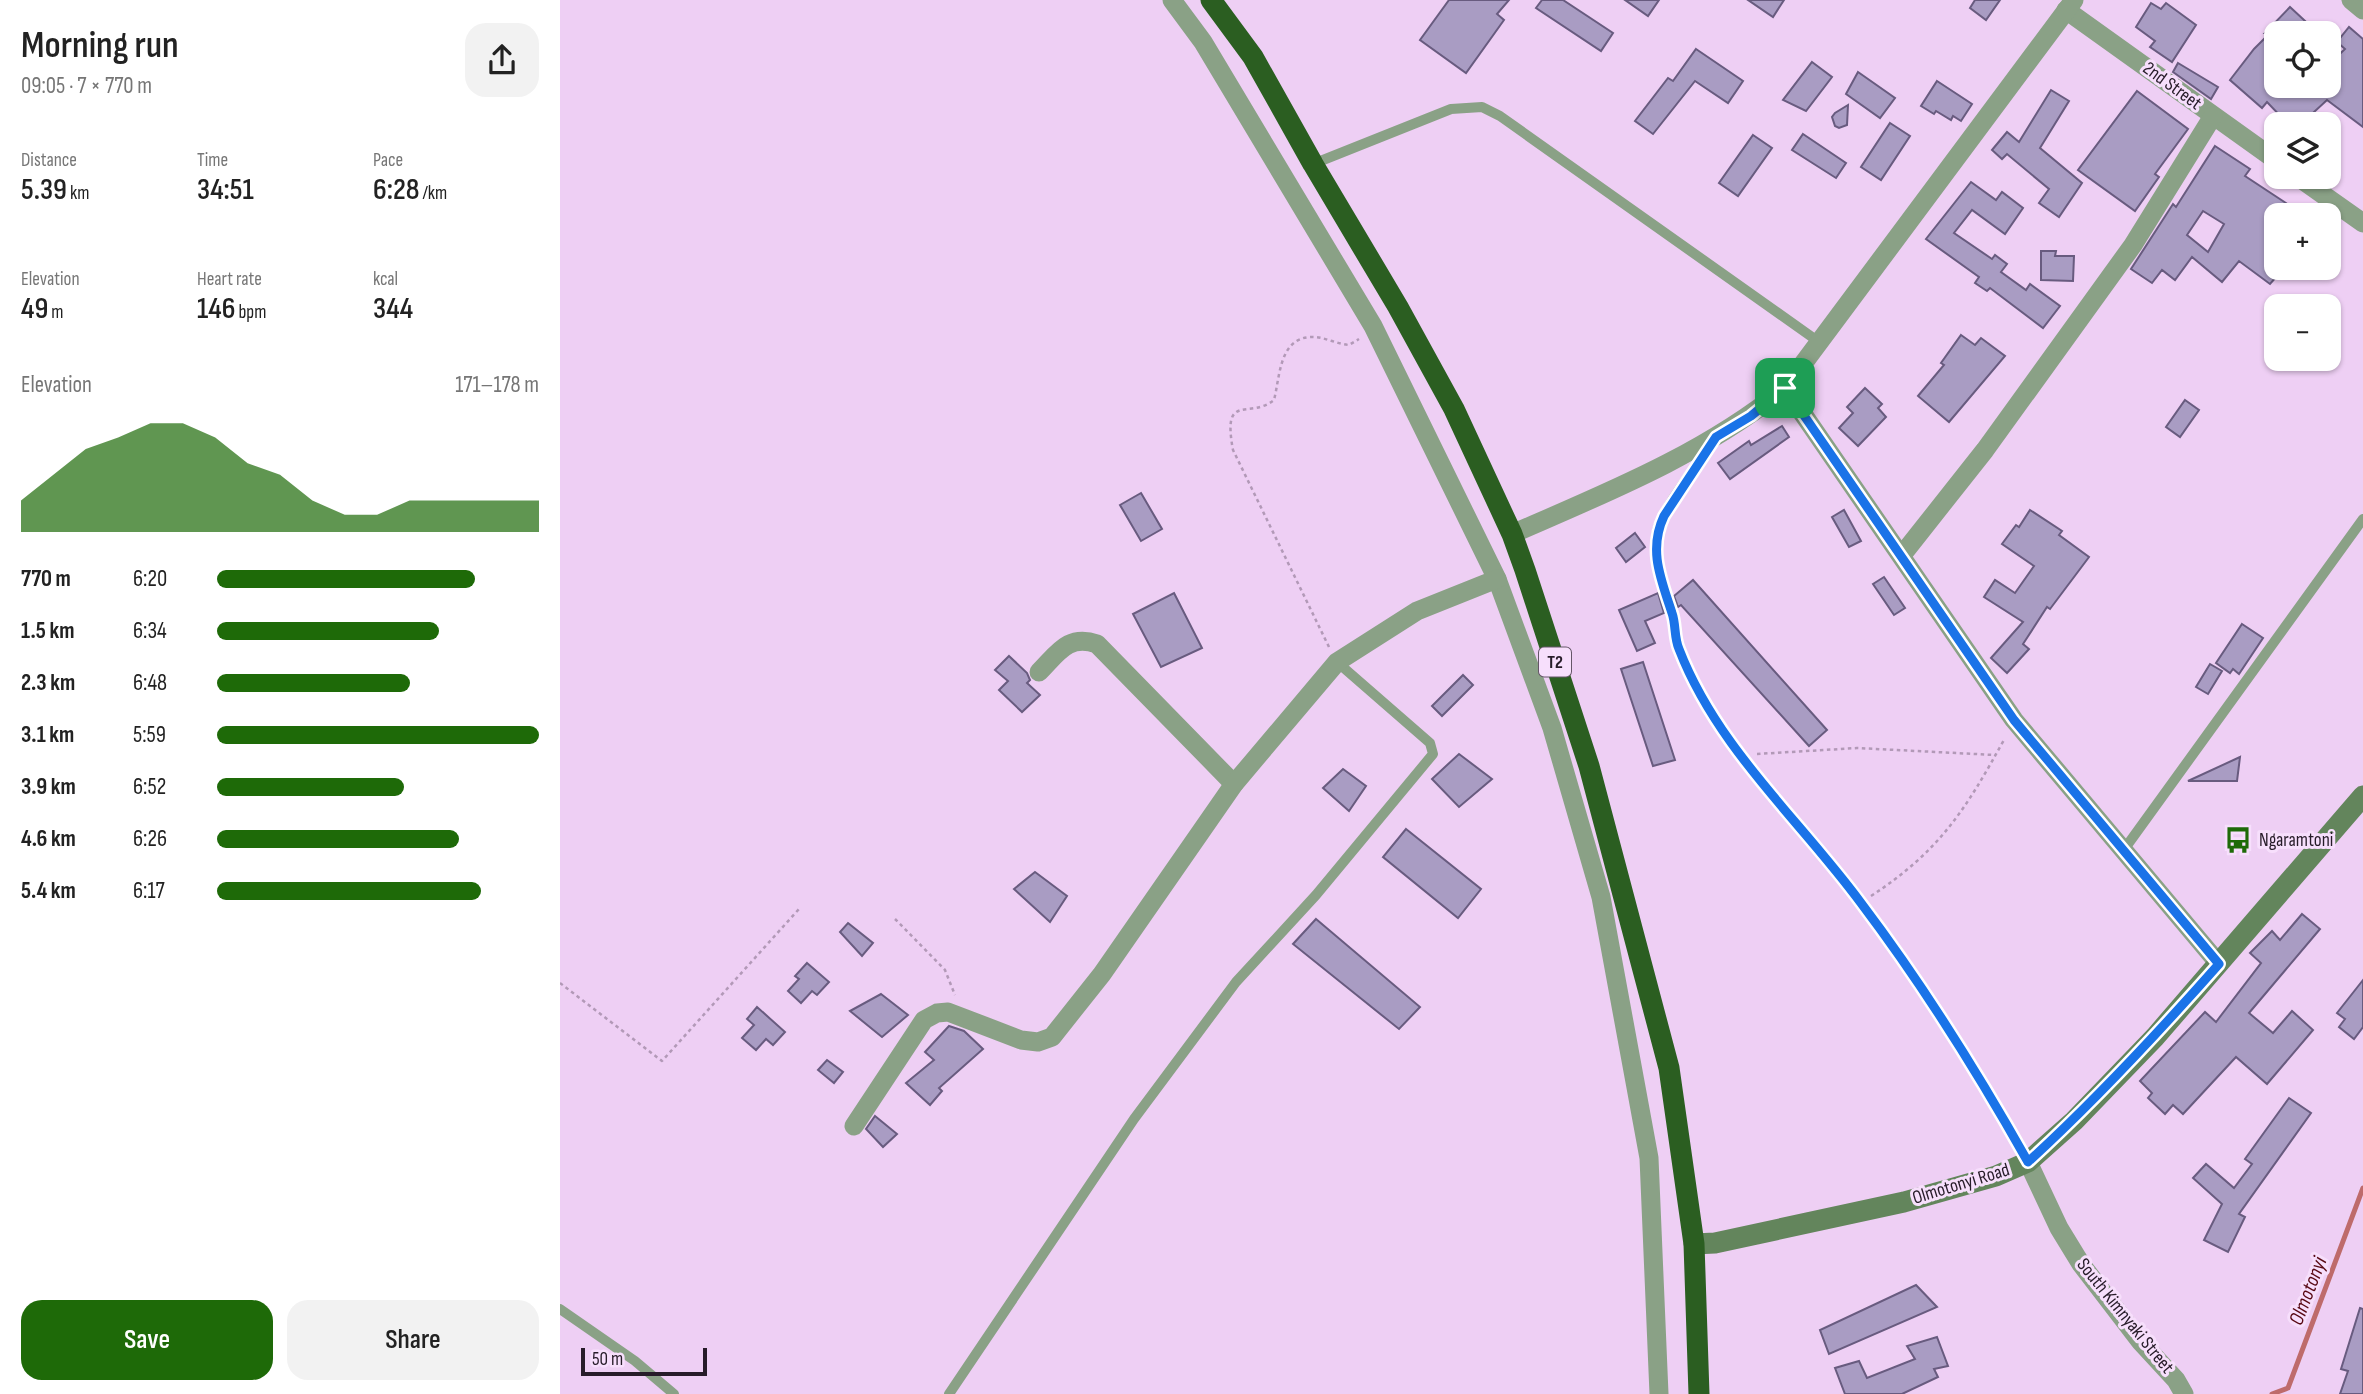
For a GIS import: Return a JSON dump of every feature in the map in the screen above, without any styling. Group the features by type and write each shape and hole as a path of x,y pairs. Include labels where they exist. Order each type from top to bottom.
{"highway":[{"name":"T2","path":"1211,0 1253,57 1398,307 1454,409 1512,534 1589,766 1669,1068 1694,1244 1699,1394"}],"street":[{"path":"1172,0 1203,42 1373,326 1497,579 1552,728 1601,897 1649,1158 1659,1394"},
{"path":"2350,0 2363,10"},
{"path":"1512,534 1583,505 1716,437 1751,416 1785,388 2070,5"},
{"name":"2nd Street","path":"2070,5 2264,153"},
{"path":"1902,555 1985,450 2133,245 2213,116"},
{"path":"2315,189 2363,223"},
{"path":"1785,388 2014,720 2219,964"},
{"path":"854,1126 924,1020 937,1013 961,1015 1021,1040 1038,1042 1052,1037 1102,974 1234,784 1337,662 1417,611 1497,579"},
{"path":"1040,672 1065,646 1079,640 1097,644 1234,784"},
{"name":"Olmotonyi Road","path":"1694,1244 1715,1242 1904,1202 1996,1176 2028,1162 2074,1121 2155,1037 2363,796"},
{"name":"South Kimnyaki Street","path":"2028,1162 2059,1228 2081,1264 2133,1332 2176,1380 2184,1394"}],"lane":[{"path":"1313,164 1451,109 1482,107 1500,116 1819,342"},
{"path":"1716,437 1657,530 1658,575 1673,616 1678,648 1719,725 1740,755 1861,902 1988,1092 2028,1162"},
{"path":"2123,852 2363,519"},
{"path":"949,1394 1134,1119 1236,982 1316,895 1433,754 1430,743 1337,662"},
{"path":"560,1309 635,1361 674,1394"}],"path":[{"path":"1337,662 1233,450 1229,429 1237,412 1245,407 1263,406 1274,400 1280,366 1288,349 1298,340 1311,337 1349,345 1373,326"},
{"path":"1861,902 1903,875 1942,837 1979,786 2014,720"},
{"path":"1740,755 1857,748 1996,755"},
{"path":"560,983 662,1061 799,909"},
{"path":"895,919 945,970 961,1015"}],"building":[{"path":"1449,0 1509,0 1497,14 1504,20 1466,73 1420,40"},
{"path":"1542,0 1563,0 1613,33 1601,51 1536,8"},
{"path":"1625,0 1659,0 1648,16"},
{"path":"1748,0 1784,0 1773,17"},
{"path":"1975,0 2000,0 1986,20 1970,8"},
{"path":"2151,3 2161,9 2166,3 2196,25 2172,62 2150,47 2155,41 2136,27"},
{"path":"2290,7 2305,21 2277,21"},
{"path":"2349,27 2363,39 2363,127 2327,100 2314,112 2277,112 2267,102 2262,108 2230,80 2264,39 2264,98 2341,98 2341,53 2345,49 2341,46 2341,37"},
{"path":"1696,49 1743,81 1728,103 1695,81 1653,134 1635,121 1668,78 1673,81"},
{"path":"1812,62 1832,77 1806,111 1783,100"},
{"path":"2178,63 2218,87 2211,99 2173,72"},
{"path":"1858,72 1895,98 1880,118 1846,94"},
{"path":"1937,81 1972,104 1961,121 1953,116 1951,120 1936,111 1934,114 1921,106"},
{"path":"2051,90 2069,101 2040,148 2082,183 2059,217 2039,203 2049,189 2007,154 2002,159 1992,150 2007,132 2019,142"},
{"path":"2137,91 2188,129 2155,174 2159,177 2135,211 2078,170"},
{"path":"1848,105 1847,125 1839,128 1835,126 1832,117"},
{"path":"1890,123 1910,136 1881,180 1861,167"},
{"path":"1803,134 1846,163 1836,178 1792,150"},
{"path":"1753,135 1772,148 1738,196 1719,183"},
{"path":"2215,146 2250,169 2245,176 2286,203 2264,203 2264,280 2239,261 2222,282 2192,257 2175,280 2162,270 2152,283 2131,269 2173,204 2176,207","holes":["2203,211 2224,224 2208,252 2187,235"]},
{"path":"1971,182 1996,200 2002,192 2023,208 2005,234 1972,210 1954,233 1992,259 1995,255 2007,264 2001,272 2026,290 2030,284 2060,306 2043,328 1990,288 1987,291 1975,283 1979,277 1926,239"},
{"path":"2041,251 2056,251 2055,256 2074,256 2073,281 2041,280"},
{"path":"1961,335 1975,345 1981,338 2005,356 1949,422 1918,396 1944,365 1941,363"},
{"path":"1865,388 1882,404 1878,408 1886,417 1858,446 1839,428 1853,413 1847,407"},
{"path":"2185,400 2199,410 2180,437 2166,427"},
{"path":"1782,426 1789,437 1730,479 1718,463 1749,441 1751,445"},
{"path":"1141,493 1162,529 1141,541 1120,505"},
{"path":"1844,510 1861,541 1849,547 1832,517"},
{"path":"2030,510 2062,531 2059,535 2089,557 2050,609 2047,607 2023,644 2029,649 2007,673 1991,658 2023,622 1984,597 1995,580 2015,593 2034,566 2002,544 2016,525 2019,527"},
{"path":"1635,533 1645,547 1626,562 1616,548"},
{"path":"1884,577 1905,608 1894,615 1873,584"},
{"path":"1693,580 1827,730 1809,746 1681,605 1678,607 1674,596"},
{"path":"1174,593 1202,648 1161,667 1133,614"},
{"path":"1658,593 1664,613 1645,621 1655,643 1637,651 1619,610"},
{"path":"2242,624 2263,638 2239,674 2233,669 2230,673 2216,663"},
{"path":"1009,656 1027,673 1030,680 1027,683 1040,695 1022,712 999,690 1008,681 995,670"},
{"path":"1643,662 1675,760 1653,766 1621,669"},
{"path":"2210,664 2222,671 2208,694 2196,687"},
{"path":"1463,675 1473,685 1442,716 1432,706"},
{"path":"1459,754 1492,779 1459,807 1432,779"},
{"path":"2240,757 2237,781 2188,781"},
{"path":"1343,769 1366,786 1349,811 1323,788"},
{"path":"1406,829 1481,889 1458,918 1383,857"},
{"path":"1035,872 1067,896 1050,922 1014,889"},
{"path":"2302,914 2320,929 2249,1013 2273,1033 2292,1011 2313,1030 2267,1084 2236,1057 2183,1114 2173,1105 2165,1114 2148,1098 2152,1093 2140,1081 2205,1012 2216,1022 2261,963 2250,953 2272,931 2280,940"},
{"path":"1316,919 1420,1007 1399,1029 1293,944"},
{"path":"848,923 873,943 862,956 840,932"},
{"path":"807,963 829,982 817,995 812,991 801,1003 788,991 799,979 795,976"},
{"path":"2363,980 2363,1027 2354,1039 2339,1027 2345,1019 2337,1013"},
{"path":"881,994 908,1015 882,1037 850,1011"},
{"path":"757,1007 785,1032 773,1045 766,1039 756,1050 742,1038 754,1025 747,1019"},
{"path":"949,1026 964,1031 983,1049 939,1088 942,1091 930,1105 906,1083 934,1060 925,1052"},
{"path":"827,1060 843,1072 834,1083 818,1070"},
{"path":"2289,1098 2311,1113 2239,1214 2245,1217 2228,1252 2204,1240 2222,1204 2193,1178 2206,1164 2234,1188 2252,1164 2245,1159"},
{"path":"875,1116 897,1134 883,1147 866,1129"},
{"path":"1916,1285 1937,1307 1829,1354 1820,1330"},
{"path":"2360,1308 2363,1309 2363,1394 2340,1394 2348,1371 2341,1369"},
{"path":"1937,1337 1948,1366 1934,1369 1938,1377 1902,1394 1845,1394 1835,1368 1859,1361 1867,1378 1915,1359 1907,1346"}],"waterway":[{"name":"Olmotonyi","path":"2272,1394 2288,1388 2363,1188"}],"place":[{"name":"Ngaramtoni","path":"2238,840"}],"route":[{"path":"1785,388 2014,720 2219,964 2155,1037 2074,1121 2028,1162 1988,1092 1861,902 1740,755 1719,725 1678,648 1673,616 1658,575 1657,530 1716,437 1751,416 1785,388"}]}
